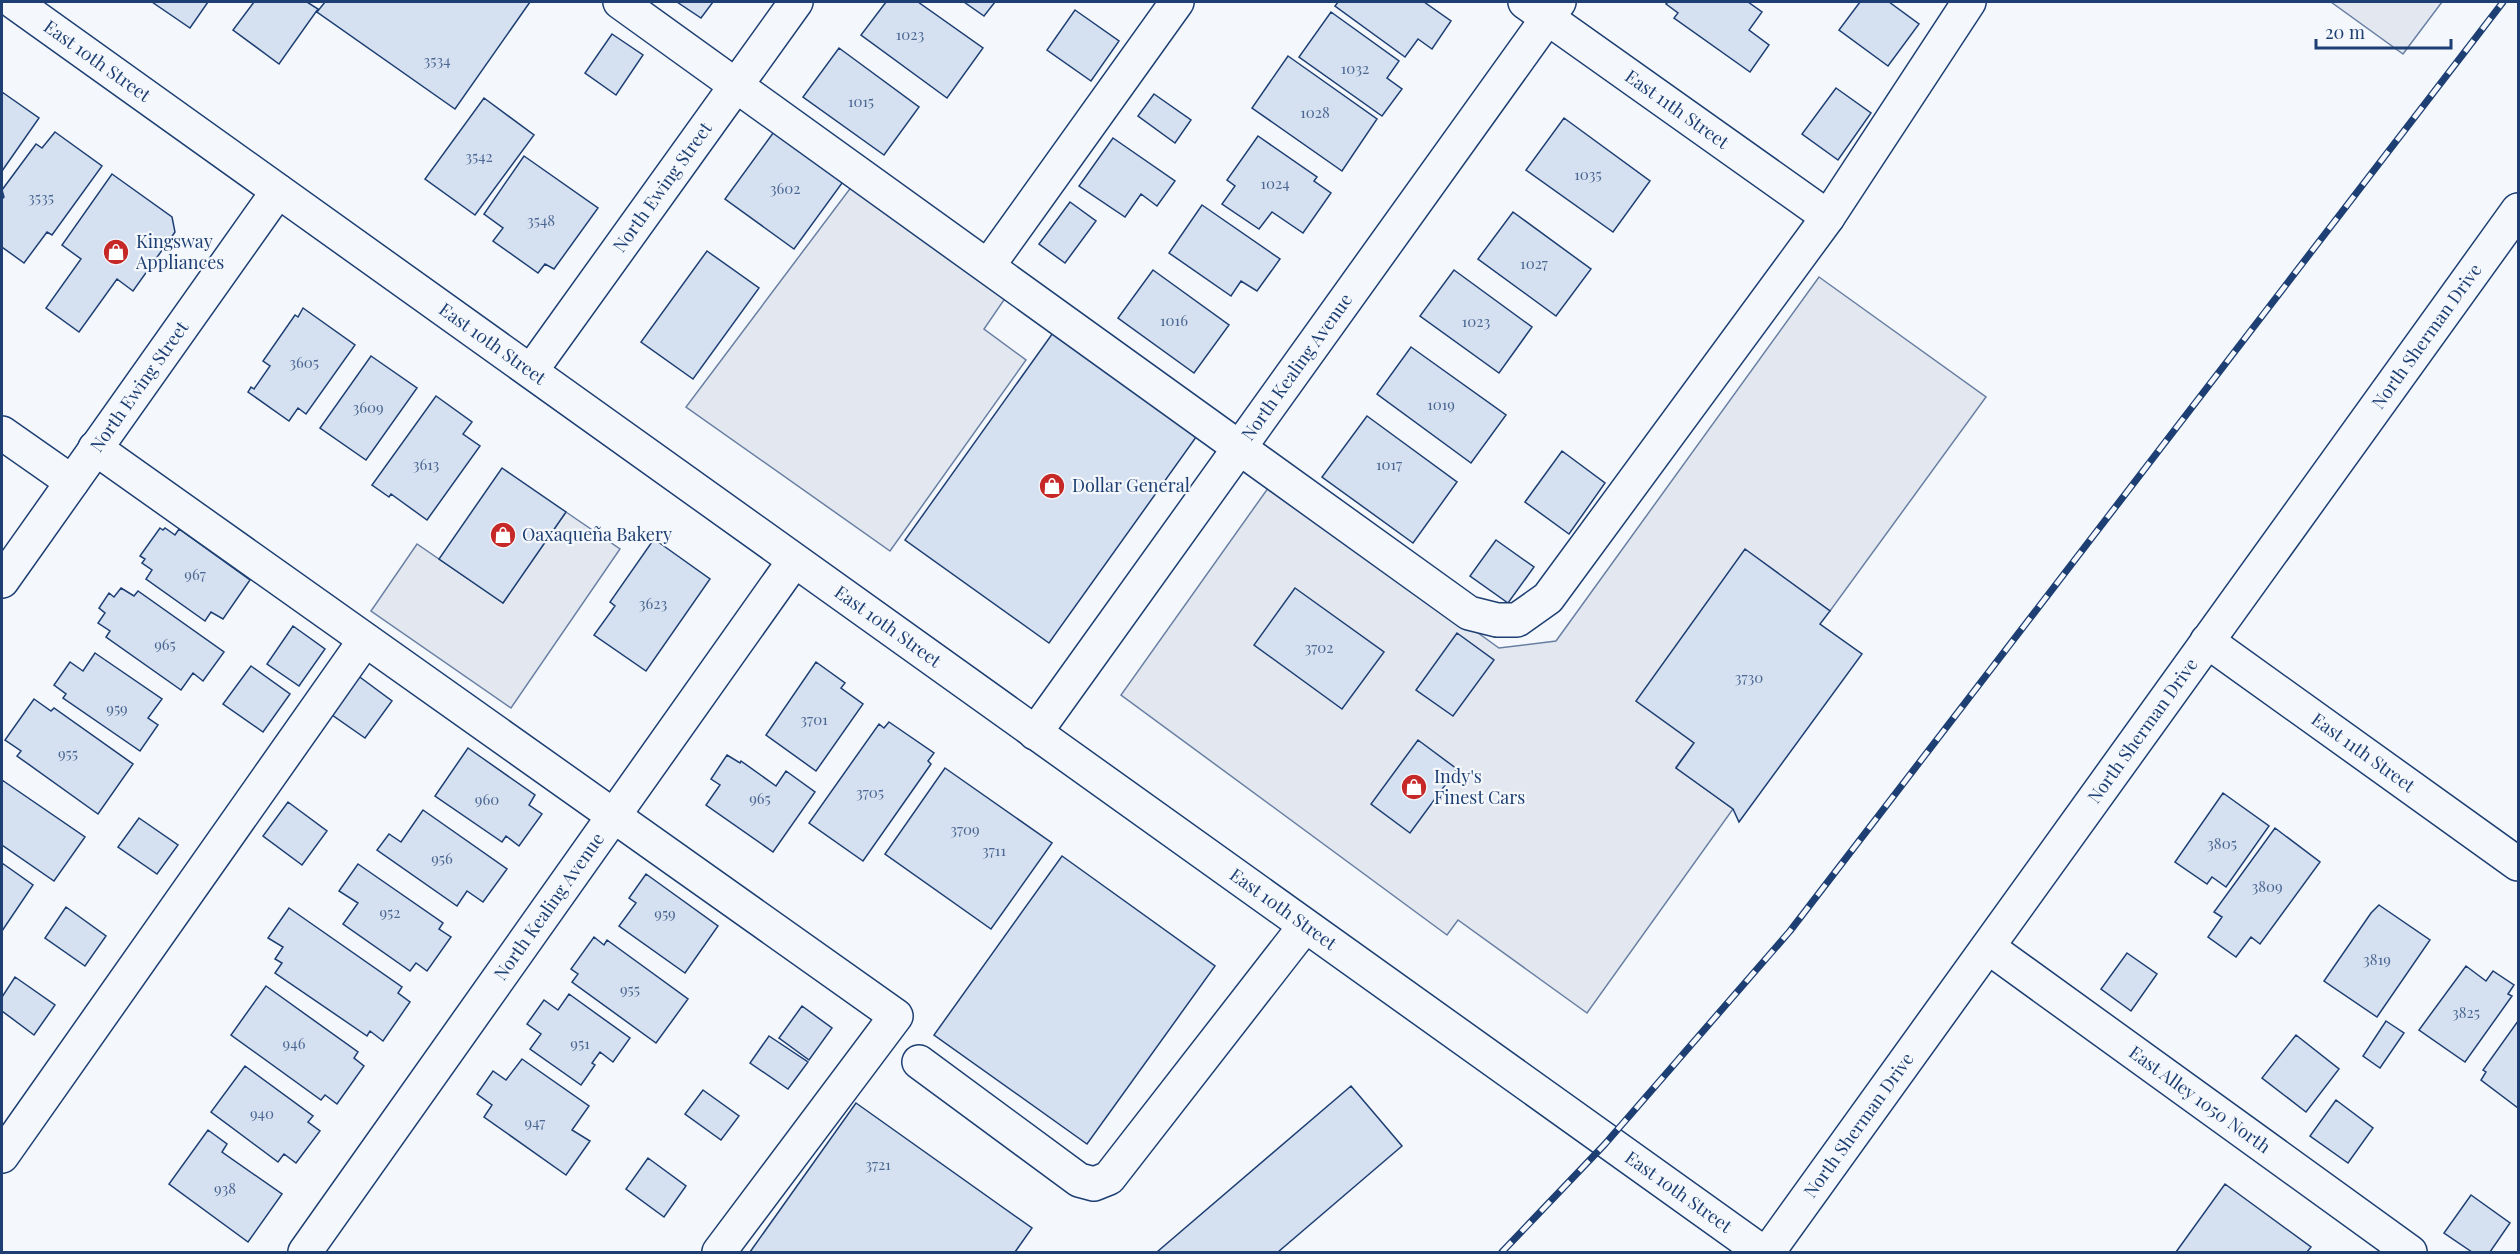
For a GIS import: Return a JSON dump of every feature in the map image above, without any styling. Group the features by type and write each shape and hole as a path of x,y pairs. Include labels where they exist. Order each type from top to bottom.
{"main road":[{"path":"620,2 1469,613 1497,620 1516,620 1548,598 1828,217 1969,2"},
{"name":"North Ewing Street","path":"531,371 796,2"},
{"path":"988,266 1177,2"},
{"name":"East 10th Street","path":"26,5 278,191 1762,1252"},
{"name":"East 11th Street","path":"1544,7 1828,217"},
{"name":"North Kealing Avenue","path":"1035,733 1240,447 1544,7"},
{"name":"North Ewing Street","path":"2,581 278,191"},
{"name":"North Sherman Drive","path":"1768,1252 2518,210"},
{"path":"2,433 72,482"},
{"path":"95,448 896,1016 719,1252"},
{"name":"North Kealing Avenue","path":"305,1252 794,561"},
{"path":"2,1156 365,640"},
{"name":"East 11th Street","path":"2207,641 2518,864"},
{"path":"919,1062 1079,1180 1094,1184 1108,1178 1305,926"},
{"name":"East Alley 1050 North","path":"1988,947 2410,1252"}],"shaded area":[{"path":"2331,2 2442,2 2403,54"},
{"path":"852,186 1006,297 984,329 1026,360 890,551 686,407"},
{"path":"1819,277 1986,397 1830,611 1745,550 1694,743 1676,767 1733,809 1587,1013 1458,920 1447,935 1121,695 1271,484 1499,648 1556,641"},
{"path":"566,512 620,549 511,708 371,611 417,544 503,603"}],"building":[{"path":"152,2 208,2 190,28"},
{"path":"254,2 307,2 318,9 279,64 233,30"},
{"path":"325,2 530,2 455,109 317,12"},
{"path":"677,2 713,2 701,18"},
{"path":"886,2 918,2 983,48 947,98 861,35"},
{"path":"964,2 995,2 984,16"},
{"path":"1338,2 1424,2 1451,21 1432,49 1418,39 1405,57 1335,6"},
{"path":"1668,2 1748,2 1762,12 1749,30 1769,45 1750,72 1674,18 1678,13 1666,4"},
{"path":"1860,2 1889,2 1919,24 1888,66 1839,30"},
{"path":"1075,10 1119,41 1091,81 1047,50"},
{"path":"1331,12 1399,61 1387,78 1402,89 1382,116 1299,57"},
{"path":"612,34 643,55 616,95 585,73"},
{"path":"839,48 919,107 884,155 803,97"},
{"path":"1288,56 1377,119 1342,171 1252,108"},
{"path":"1836,88 1871,113 1838,160 1802,134"},
{"path":"2,92 39,118 2,171"},
{"path":"1154,94 1191,120 1175,143 1138,116"},
{"path":"484,98 534,135 475,215 425,179"},
{"path":"1564,118 1650,181 1613,232 1526,170"},
{"path":"776,129 845,179 794,249 725,199"},
{"path":"55,132 102,166 52,235 47,232 24,263 2,247 2,199 4,197 2,190 36,144 42,148"},
{"path":"1258,136 1317,177 1314,181 1331,193 1303,233 1272,212 1259,229 1222,204 1235,186 1227,180"},
{"path":"1113,138 1175,181 1157,206 1141,194 1125,217 1079,186"},
{"path":"524,156 598,208 554,269 545,264 538,273 493,241 503,228 484,214"},
{"name":"Kingsway Appliances","path":"112,174 172,217 175,232 133,291 117,279 79,332 46,308 81,259 62,245"},
{"path":"1070,202 1096,221 1065,263 1039,244"},
{"path":"1202,205 1280,259 1257,291 1241,281 1231,296 1169,253"},
{"path":"1513,212 1591,269 1556,316 1478,259"},
{"path":"707,251 759,288 693,379 641,342"},
{"path":"1153,270 1229,325 1194,373 1118,318"},
{"path":"1454,270 1532,327 1499,373 1420,316"},
{"path":"303,308 355,345 306,414 298,408 289,421 248,392 251,387 254,389 270,366 263,361 295,315 298,317"},
{"name":"Dollar General","path":"1055,330 1199,433 1049,643 905,540"},
{"path":"1411,347 1506,415 1471,463 1377,394"},
{"path":"371,356 417,388 366,460 320,428"},
{"path":"436,396 472,422 463,434 480,446 427,520 391,494 389,497 372,485"},
{"path":"1367,416 1457,482 1413,543 1322,477"},
{"path":"1562,451 1605,483 1569,534 1525,502"},
{"name":"Oaxaqueña Bakery","path":"502,468 566,512 503,603 439,559"},
{"path":"160,528 163,530 165,528 175,535 179,529 250,580 223,619 211,612 205,621 146,579 152,570 142,563 145,559 140,556"},
{"path":"654,539 710,579 646,671 594,635 615,606 610,602"},
{"path":"1496,540 1534,567 1508,603 1470,576"},
{"path":"1745,549 1830,611 1820,624 1862,654 1739,822 1733,809 1676,768 1694,743 1636,701"},
{"path":"121,588 134,596 138,591 224,652 203,681 193,673 181,690 106,637 110,631 98,623 105,613 99,608 109,593 114,597"},
{"path":"1295,588 1384,652 1342,709 1254,645"},
{"path":"293,626 325,649 299,686 267,664"},
{"path":"1457,633 1494,660 1453,716 1416,690"},
{"path":"95,653 162,699 148,718 158,725 140,751 63,698 66,694 54,685 70,662 83,671"},
{"path":"816,662 845,683 841,688 863,704 816,771 766,735"},
{"path":"251,666 290,694 263,732 223,704"},
{"path":"353,672 392,701 365,738 325,710"},
{"path":"34,699 51,711 54,708 133,764 98,814 17,756 21,751 5,740"},
{"path":"889,722 934,753 928,761 931,764 863,861 809,823 879,724 884,728"},
{"name":"Indy's Finest Cars","path":"1418,740 1457,769 1410,833 1371,804"},
{"path":"468,748 535,795 529,805 542,814 519,846 506,836 502,842 435,796"},
{"path":"727,755 740,763 741,761 776,786 786,771 815,792 773,852 706,805 720,785 711,779"},
{"path":"945,768 1052,843 991,929 885,854"},
{"path":"2,780 85,837 54,881 2,845"},
{"path":"2223,793 2269,826 2226,887 2212,877 2207,884 2175,862"},
{"path":"288,802 327,831 302,865 263,836"},
{"path":"423,810 507,869 483,902 467,891 457,906 377,850 389,834 401,842"},
{"path":"139,818 178,845 157,874 118,847"},
{"path":"2275,828 2320,862 2260,944 2251,937 2236,957 2208,937 2222,917 2214,912"},
{"path":"1062,856 1215,966 1087,1144 934,1035"},
{"path":"2,863 33,885 2,931"},
{"path":"358,864 443,923 439,929 451,937 427,971 416,963 410,971 343,924 358,903 339,891"},
{"path":"646,874 718,926 685,973 619,926 636,903 629,898"},
{"path":"2379,905 2430,940 2377,1017 2324,981"},
{"path":"66,907 106,936 85,966 45,938"},
{"path":"289,908 402,987 398,993 410,1002 383,1041 370,1031 367,1036 275,973 282,963 275,959 283,947 268,938"},
{"path":"594,937 604,945 607,940 688,999 656,1043 572,982 578,974 571,969"},
{"path":"2127,953 2157,974 2131,1011 2101,989"},
{"path":"2466,966 2486,981 2493,971 2514,985 2508,994 2512,996 2465,1062 2419,1030"},
{"path":"15,977 55,1005 34,1035 2,1011 2,997"},
{"path":"266,986 358,1052 354,1058 364,1066 337,1104 325,1095 321,1100 231,1035"},
{"path":"569,994 630,1038 613,1062 600,1052 592,1063 595,1065 581,1085 530,1049 541,1034 527,1024 544,1000 558,1010"},
{"path":"802,1006 832,1028 809,1060 779,1038"},
{"path":"2386,1021 2404,1033 2380,1068 2363,1056"},
{"path":"2518,1021 2518,1108 2481,1080 2486,1072 2483,1070"},
{"path":"2296,1035 2339,1069 2306,1112 2262,1078"},
{"path":"769,1036 808,1062 788,1089 750,1063"},
{"path":"522,1059 589,1106 572,1130 590,1141 566,1175 484,1117 492,1105 477,1094 493,1071 506,1080"},
{"path":"245,1066 313,1116 308,1122 320,1131 296,1163 284,1154 278,1162 211,1112"},
{"path":"1351,1086 1402,1146 1278,1252 1157,1252"},
{"path":"703,1090 739,1116 721,1140 685,1114"},
{"path":"2336,1100 2373,1128 2348,1163 2310,1136"},
{"path":"856,1103 1032,1228 1015,1252 750,1252"},
{"path":"208,1130 227,1144 222,1152 282,1194 248,1242 169,1184"},
{"path":"648,1158 686,1186 664,1217 626,1189"},
{"path":"2225,1184 2311,1247 2307,1252 2176,1252"},
{"path":"2471,1195 2510,1223 2490,1252 2472,1252 2444,1233"}],"railway":[{"path":"1502,1252 1605,1144 1790,931 2503,2"}],"place":[{"name":"Kingsway Appliances","path":"116,252"},
{"name":"Dollar General","path":"1052,486"},
{"name":"Oaxaqueña Bakery","path":"503,535"},
{"name":"Indy's Finest Cars","path":"1414,787"}]}
